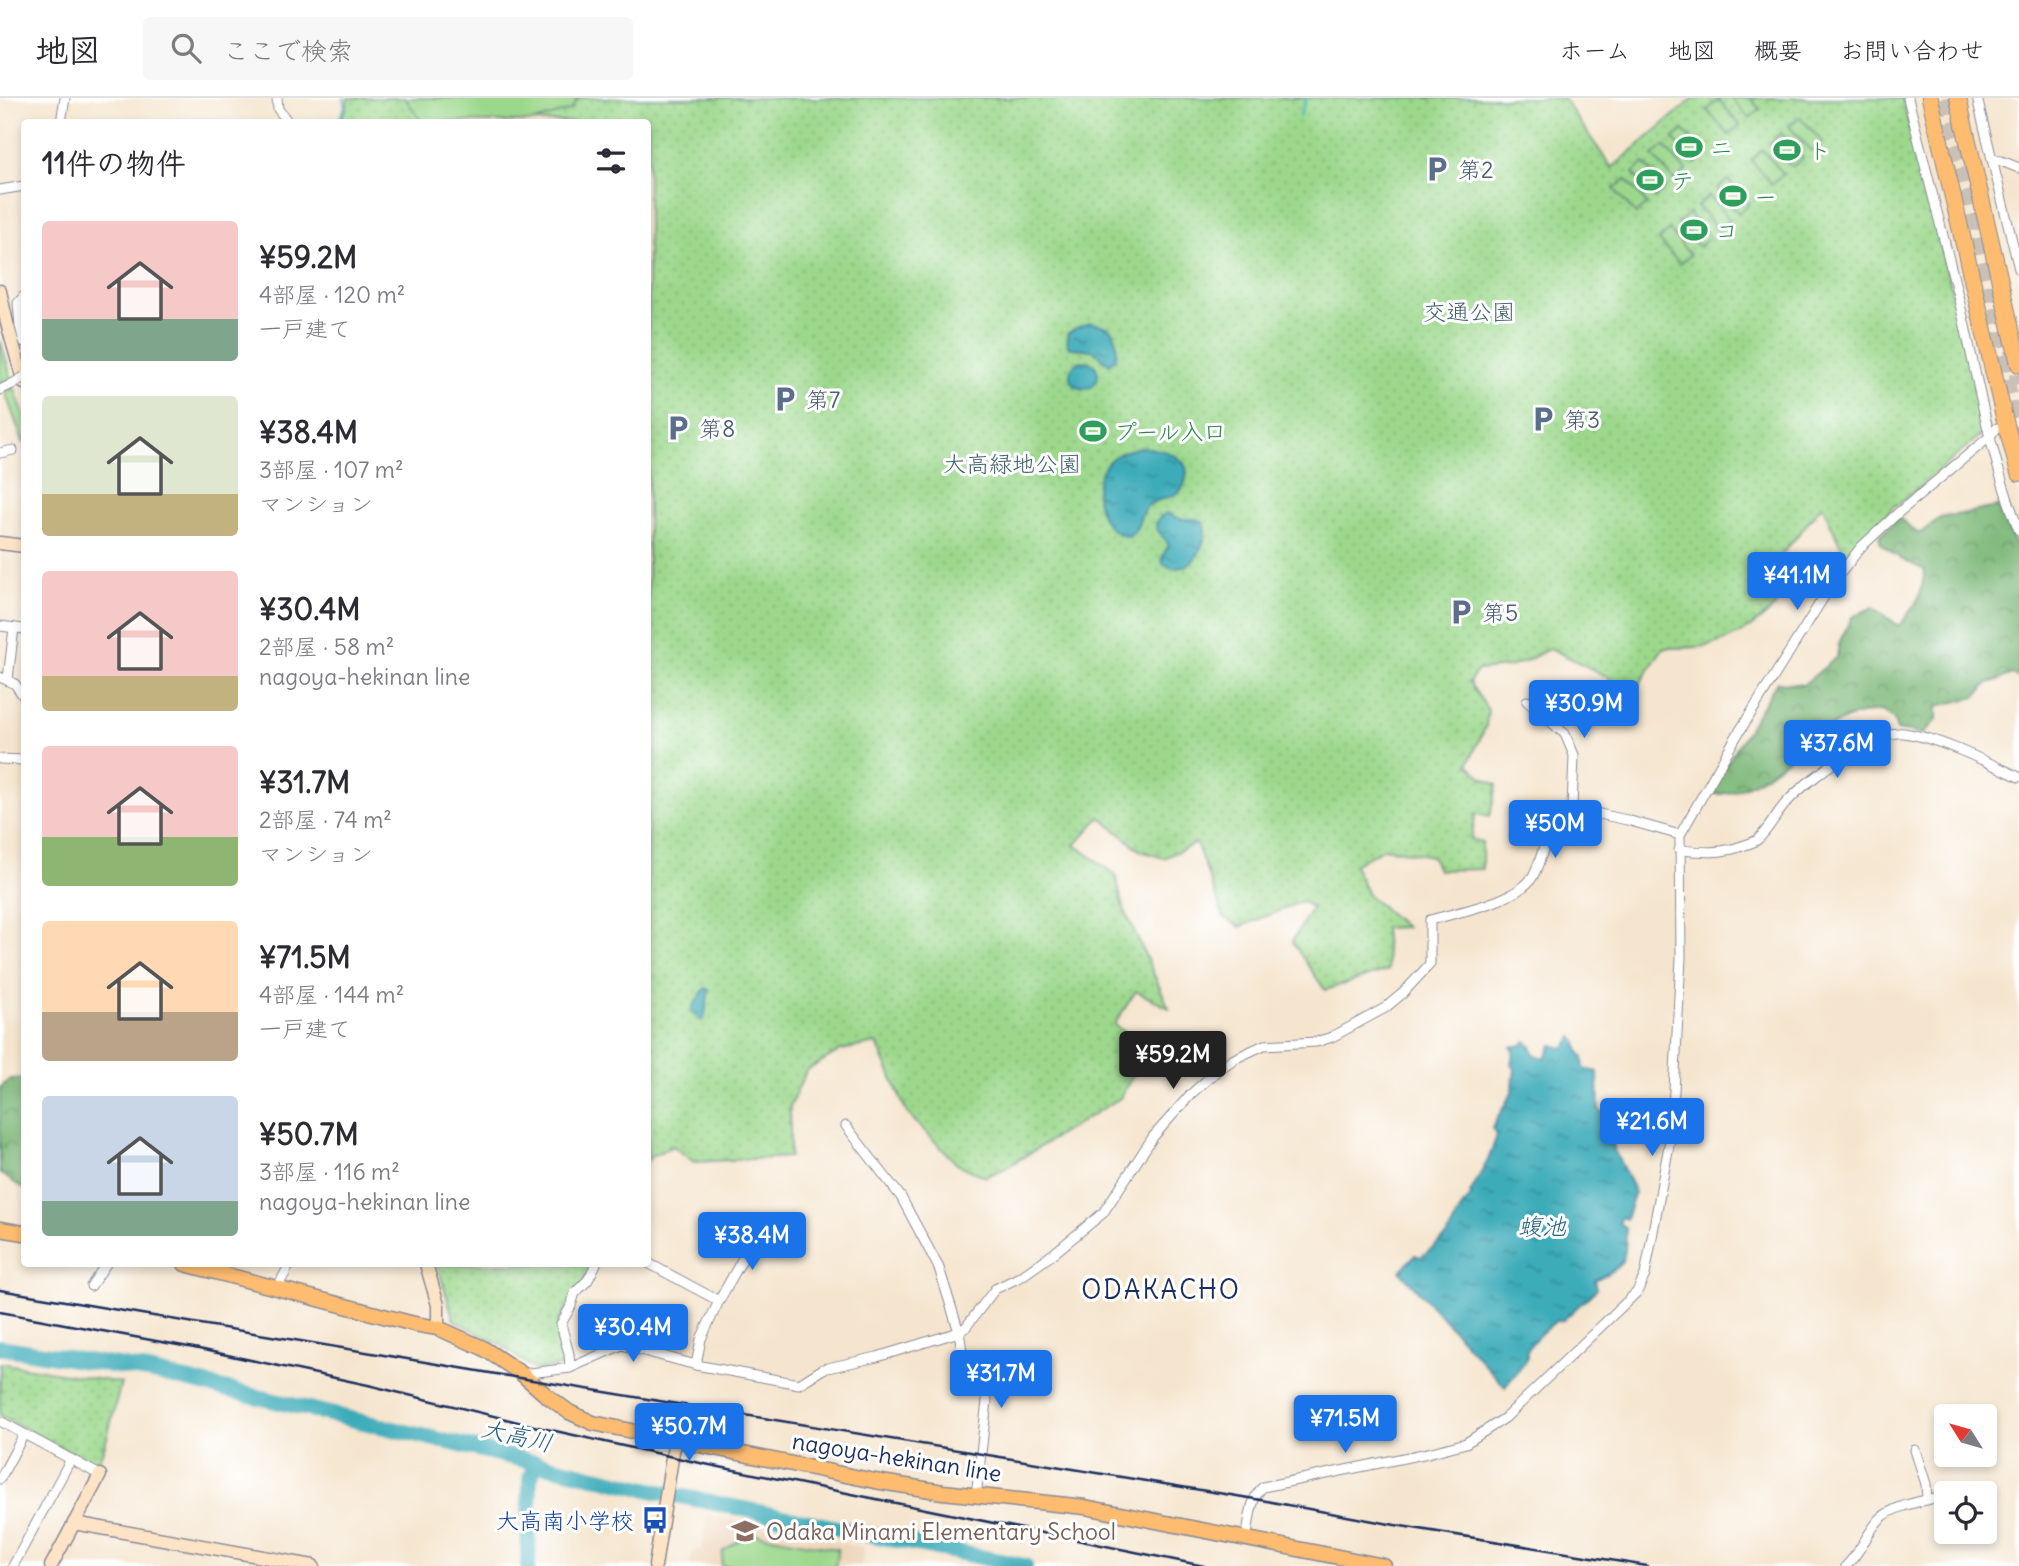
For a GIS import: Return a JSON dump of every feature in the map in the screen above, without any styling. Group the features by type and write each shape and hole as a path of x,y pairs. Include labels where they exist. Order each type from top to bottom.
{"highway":[{"path":"1930,98 2019,473"},
{"path":"1958,98 2019,364"}],"main road":[{"path":"0,1229 21,1232"},
{"name":"nagoya-hekinan line","path":"196,1267 438,1328 483,1348 522,1374 569,1412 593,1423 875,1481 943,1492 1085,1507 1384,1566"}],"street":[{"path":"62,119 65,98"},
{"path":"276,98 278,109 286,119"},
{"path":"1908,98 2011,508 2019,530"},
{"path":"1977,98 2019,269"},
{"path":"1992,159 2019,168"},
{"path":"0,190 21,186"},
{"path":"0,291 18,384 0,390"},
{"path":"21,300 18,303 21,320"},
{"path":"1247,1539 1254,1501 1263,1487 1428,1453 1466,1443 1488,1430 1505,1418 1637,1293 1645,1275 1672,1129 1681,958 1680,835 1736,737 1838,577 1861,547 1994,432"},
{"path":"0,453 13,450"},
{"path":"0,543 21,546"},
{"path":"0,626 19,628 4,678 21,691"},
{"path":"1527,701 1565,734 1574,755 1572,808"},
{"path":"1679,850 1718,852 1756,841 1787,802 1806,784 1867,743 1892,733 1904,733 1930,740 2019,776"},
{"path":"0,759 21,760"},
{"path":"522,1374 570,1368 622,1345 696,1365 799,1384 823,1369 877,1357 959,1332 966,1327 995,1289 1022,1276 1103,1213 1153,1137 1191,1094 1219,1070 1234,1059 1264,1045 1316,1042 1332,1037 1385,1008 1404,993 1430,964 1430,920 1509,897 1522,889 1532,878 1537,866 1553,814 1572,808 1680,835"},
{"path":"846,1126 901,1197 939,1268 959,1332 962,1351 979,1371 987,1401 976,1496"},
{"path":"696,1365 701,1339 759,1229"},
{"path":"651,1265 719,1301"},
{"path":"91,1286 104,1267"},
{"path":"277,1288 288,1267"},
{"path":"427,1267 438,1306 438,1328"},
{"path":"570,1368 561,1324 575,1293 588,1280 594,1267"},
{"path":"0,1422 100,1475 51,1566"},
{"path":"0,1479 24,1434"},
{"path":"655,1566 675,1439"},
{"path":"1916,1450 1926,1484 1927,1500"},
{"path":"13,1566 71,1460"},
{"path":"1846,1566 1856,1557 1881,1518 1904,1507 1934,1498"},
{"path":"74,1523 313,1566"}],"shaded area":[{"name":"Odaka Minami Elementary School","path":"707,1515 864,1548 861,1566 690,1566 692,1553 702,1549"}],"green space":[{"name":"大高緑地公園","path":"348,98 1563,98 1612,168 1694,98 1902,98 1988,429 1895,505 1846,557 1822,505 1759,583 1782,598 1775,606 1760,620 1724,641 1702,647 1663,648 1631,697 1608,677 1550,648 1508,667 1478,670 1469,682 1488,710 1486,726 1468,764 1483,778 1497,785 1490,816 1476,814 1471,839 1482,842 1482,869 1438,870 1432,856 1384,848 1354,865 1368,895 1405,927 1384,928 1388,970 1325,990 1292,942 1312,908 1302,901 1240,927 1224,917 1196,843 1164,858 1141,851 1100,817 1075,845 1116,875 1122,904 1169,1008 1136,991 1114,1025 1128,1034 1146,1052 1120,1098 1005,1168 985,1177 957,1164 907,1113 877,1043 841,1050 806,1071 790,1106 790,1157 694,1162 673,1146 651,1156 651,119 341,119"},
{"path":"405,98 578,98 571,110 542,119 420,119"},
{"path":"1731,98 1750,98 1760,109 1749,118"},
{"path":"1719,100 1740,125 1729,135 1707,110"},
{"path":"1800,117 1822,142 1811,151 1789,126"},
{"name":"ニ","path":"1683,130 1705,155 1695,164 1673,139"},
{"name":"ト","path":"1781,133 1803,158 1792,167 1770,143"},
{"path":"1664,146 1686,171 1675,181 1653,156"},
{"path":"1762,150 1784,174 1772,184 1751,160"},
{"name":"テ","path":"1644,163 1666,188 1655,198 1633,173"},
{"path":"1626,179 1647,204 1636,214 1614,189"},
{"name":"ー","path":"1728,180 1749,204 1738,213 1717,189"},
{"path":"1709,196 1730,220 1718,230 1697,206"},
{"name":"コ","path":"1689,213 1710,237 1699,247 1678,223"},
{"path":"1669,230 1690,255 1680,264 1659,240"},
{"path":"0,340 12,380 2,385 0,378"},
{"path":"14,387 21,407 21,437 5,392"},
{"path":"1998,507 2019,553 2019,678 2012,674 1988,684 1975,697 1937,706 1937,719 1923,734 1897,730 1894,720 1882,711 1851,717 1827,729 1760,779 1726,793 1711,793 1777,682 1803,685 1837,657 1839,643 1852,617 1873,607 1899,626 1914,606 1920,595 1925,570 1901,559 1881,544 1879,536 1899,518 1919,534 1940,518"},
{"path":"21,1078 21,1187 0,1173 0,1088 10,1079"},
{"path":"438,1267 592,1267 557,1323 567,1365 535,1370 501,1345 454,1320"},
{"path":"0,1363 121,1383 105,1445 96,1466 0,1416"},
{"path":"750,1533 838,1549 835,1566 721,1566 723,1551"}],"water":[{"path":"1090,323 1105,326 1113,332 1117,343 1116,358 1109,364 1093,350 1068,347 1067,334"},
{"path":"1084,361 1094,365 1098,375 1094,385 1084,389 1074,385 1070,375 1074,365"},
{"path":"1143,447 1165,452 1179,459 1187,470 1186,478 1179,492 1152,503 1145,509 1136,529 1129,537 1119,534 1104,519 1099,509 1097,486 1100,475 1112,458"},
{"path":"1167,513 1180,519 1197,519 1204,523 1205,532 1200,550 1189,564 1181,568 1163,564 1162,558 1169,545 1157,529 1156,523"},
{"path":"705,988 709,990 704,1020 700,1020 692,1012 692,1008"},
{"name":"蝮池","path":"1573,1037 1583,1057 1584,1069 1598,1072 1599,1109 1607,1116 1614,1150 1635,1192 1626,1219 1622,1217 1619,1223 1626,1228 1624,1256 1618,1266 1595,1280 1597,1289 1563,1320 1556,1321 1539,1335 1527,1349 1527,1360 1505,1387 1400,1271 1415,1255 1421,1257 1447,1236 1462,1207 1472,1195 1470,1193 1488,1160 1497,1135 1492,1128 1512,1092 1515,1069 1512,1065 1514,1051 1511,1047 1522,1045 1526,1041 1534,1055 1545,1058 1552,1045 1564,1048"}],"waterway":[{"path":"339,119 345,107 344,98"},
{"path":"1300,116 1306,98"},
{"name":"大高川","path":"0,1347 148,1371 655,1491 1025,1566"},
{"path":"528,1566 530,1479 536,1462"}],"tunnel":[{"path":"1943,98 2019,435"},
{"path":"2012,350 2019,384"},
{"path":"2004,422 2019,410"}],"railway":[{"path":"0,1290 1647,1566"},
{"path":"0,1312 194,1348 368,1385 700,1463 1204,1566"}],"place":[{"name":"ニ","path":"1689,147"},
{"name":"ト","path":"1787,150"},
{"name":"第2","path":"1437,169"},
{"name":"テ","path":"1650,180"},
{"name":"ー","path":"1733,196"},
{"name":"コ","path":"1694,230"},
{"name":"第7","path":"785,399"},
{"name":"第3","path":"1543,419"},
{"name":"第8","path":"678,428"},
{"name":"プール入口","path":"1093,431"},
{"name":"第5","path":"1461,612"},
{"name":"大高南小学校","path":"655,1520"},
{"name":"Odaka Minami Elementary School","path":"745,1531"}],"district":[{"name":"ODAKACHO","path":"1161,1289"}],"park label":[{"name":"交通公園","path":"1469,311"}]}
